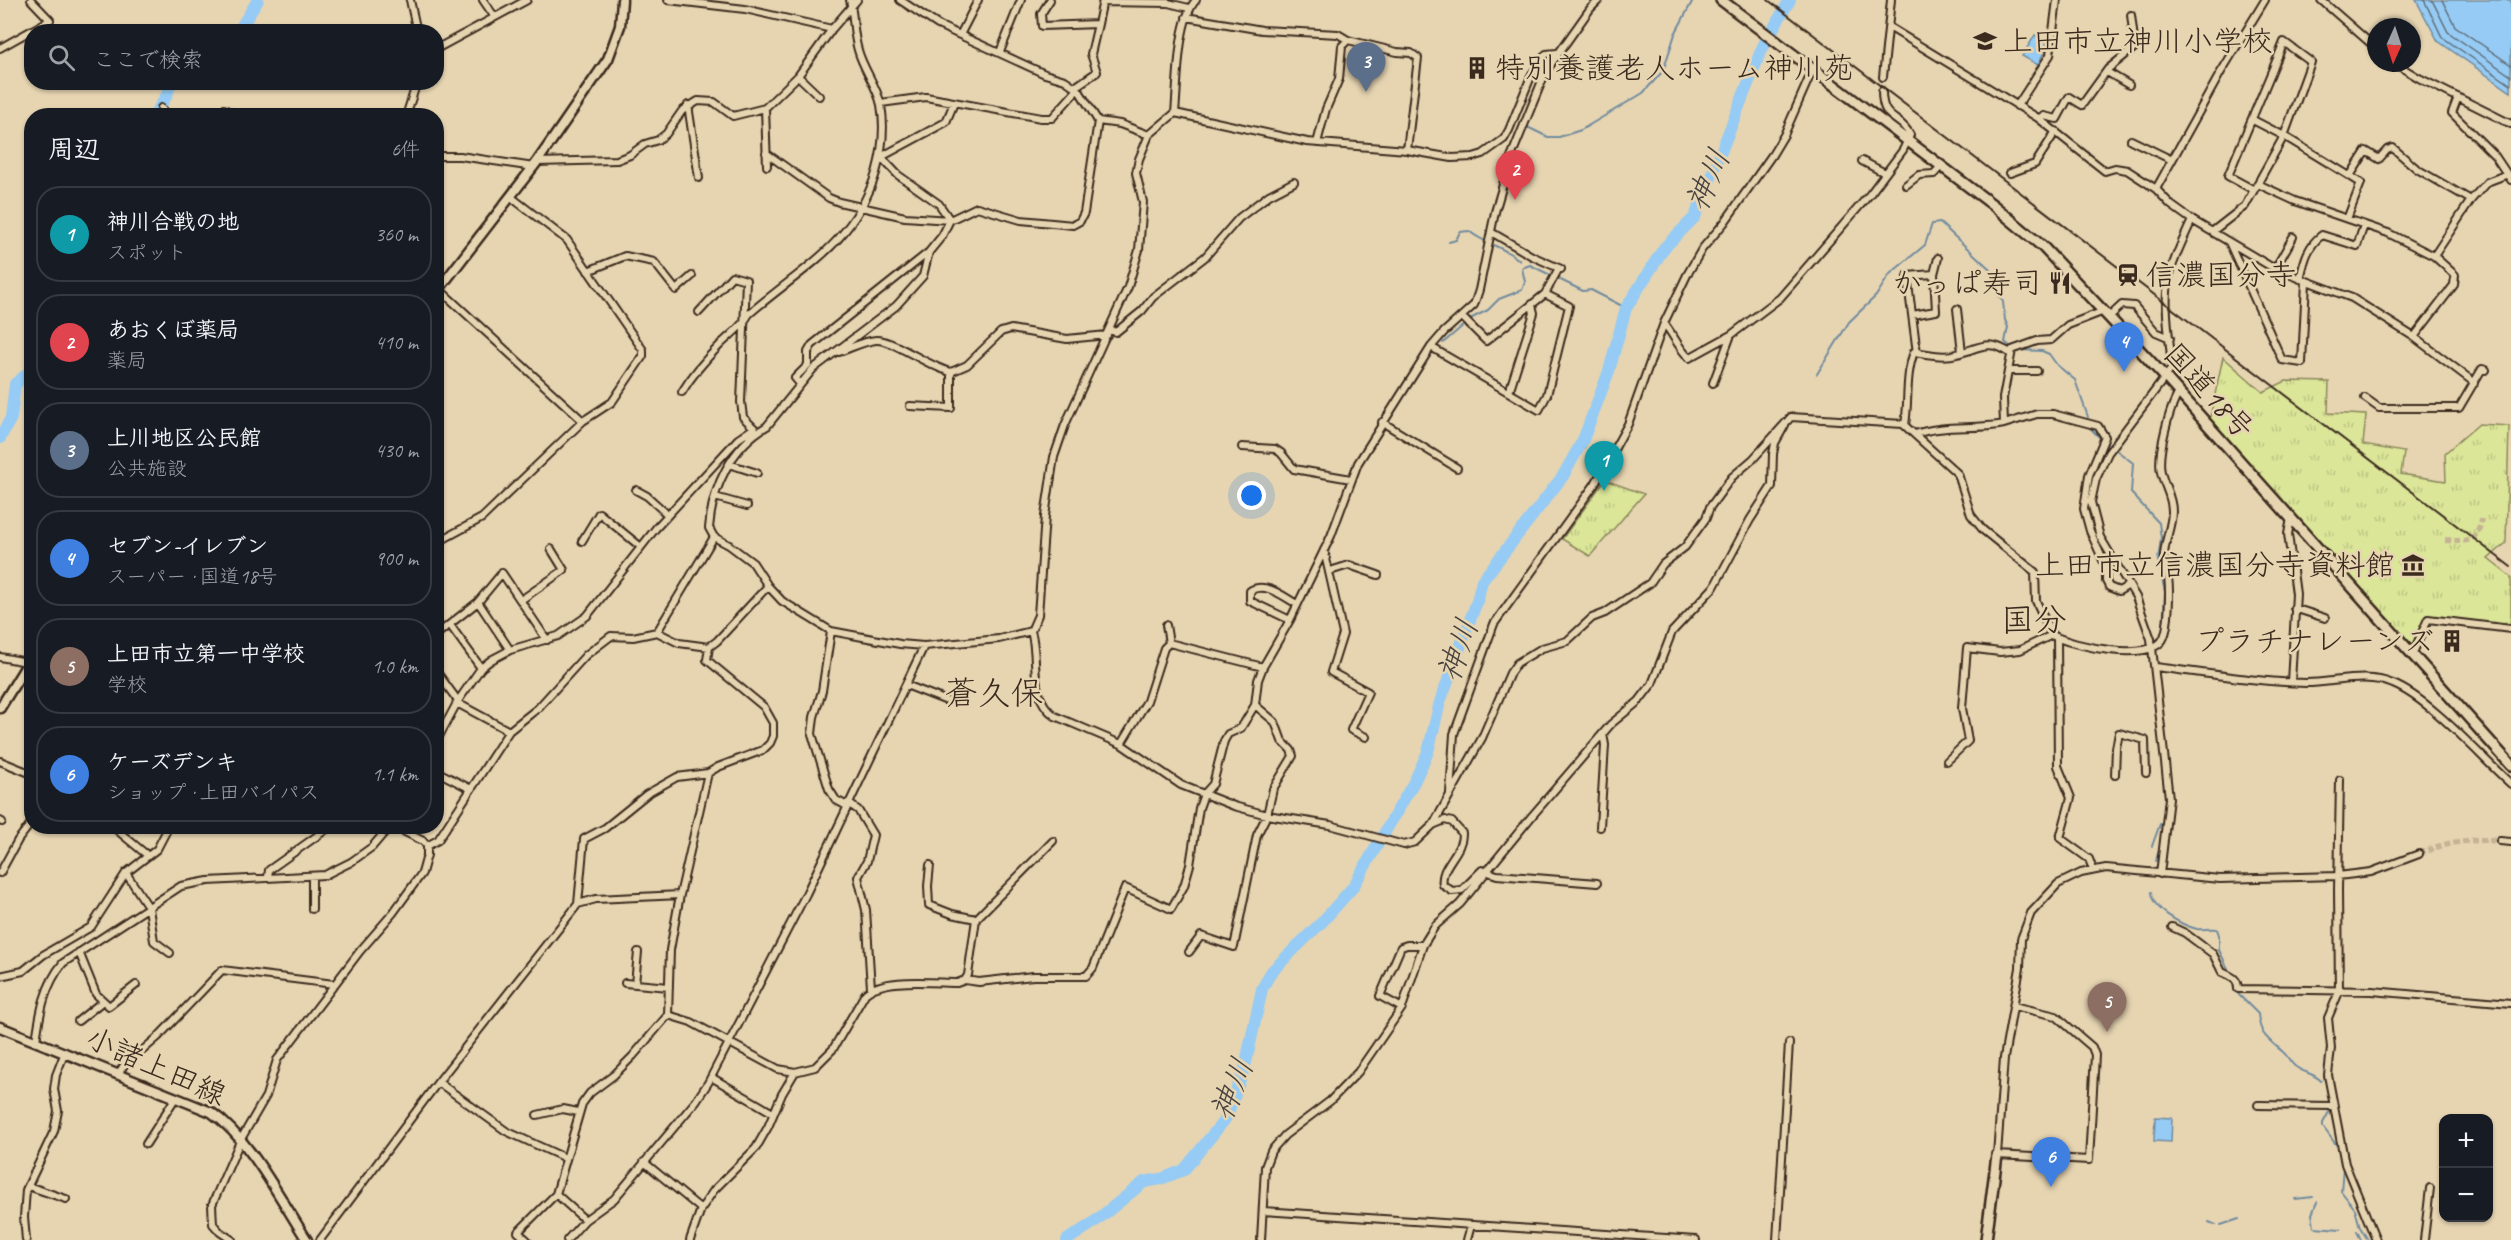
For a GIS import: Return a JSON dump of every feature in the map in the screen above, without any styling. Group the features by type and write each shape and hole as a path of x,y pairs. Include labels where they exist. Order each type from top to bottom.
{"highway":[{"name":"国道18号","path":"1721,0 1942,165 2043,248 2107,313 2510,760"},
{"path":"1988,1240 1997,1155"}],"main road":[{"path":"444,282 536,165 608,59 620,26 622,0"},
{"path":"0,708 24,668"},
{"name":"小諸上田線","path":"0,1028 119,1073 210,1112 241,1139 307,1240"}],"street":[{"path":"31,0 50,20 43,24"},
{"path":"410,0 415,24"},
{"path":"483,0 494,16"},
{"path":"444,44 526,0"},
{"path":"669,0 745,9 832,29"},
{"path":"444,156 536,165 617,160 666,134 682,111 688,105 698,101 714,102 733,116 765,108 798,76 850,3 857,0"},
{"path":"766,153 829,198 905,217 950,220 977,207 1021,220 1073,225 1080,221 1084,213 1098,121 1077,88 1065,80 1045,74 960,35 918,14 900,0"},
{"path":"960,35 978,0"},
{"path":"1000,52 1021,0"},
{"path":"1050,0 1041,14 1042,26 1098,24"},
{"path":"1196,0 1189,8 1184,26 1175,113 1149,135 1139,159 1136,173 1143,202 1139,250 1128,287 1065,425 1054,457 1045,516 1038,615 1030,631 1033,640 1036,688 1042,704 1055,716 1121,744 1181,785 1204,794 1267,815 1348,830 1404,845 1415,842 1433,825 1482,738 1510,673 1517,663 1533,652 1567,641 1592,618 1605,613 1650,583 1663,564 1685,547 1732,477 1753,459 1791,417 1905,425 1958,474 1971,515 1983,530 2035,572 2036,601 2054,637 2058,766 2071,798 2060,838 2090,860 2093,870"},
{"path":"668,1015 691,1022 778,1068 795,1072 816,1067 833,1049 865,994 871,988 897,983 957,983 965,980 979,982 1033,976 1080,976 1091,972 1125,888 1171,909 1184,886 1204,794 1213,784 1220,749 1228,734 1241,728 1255,705 1258,680 1263,667 1290,620 1324,550 1351,479 1382,422 1431,347 1474,305 1511,157 1546,71 1557,53 1599,0"},
{"path":"1883,77 1891,0"},
{"path":"2017,106 2050,55 2057,0"},
{"path":"2156,189 2221,72 2265,0"},
{"path":"2320,0 2367,40"},
{"path":"880,103 927,97 1052,118 1077,88 1096,72 1092,54 1103,1 1168,2 1189,8"},
{"path":"682,392 690,379 718,347 743,324 749,314 830,249 851,226 862,207 881,157 883,120 880,103 857,47 850,3"},
{"path":"2038,118 2044,116 2057,118 2069,98 2082,105 2107,72 2135,47 2131,15"},
{"path":"1186,17 1262,30 1338,34 1348,40 1397,52 1411,53 1418,58 1407,150"},
{"path":"1889,27 2038,118 2105,171 2115,168 2127,170 2152,189 2156,189 2171,205 2192,220 2275,269 2303,281 2342,293 2414,337 2475,383"},
{"path":"0,48 24,35"},
{"path":"1317,143 1326,109 1341,72 1342,46 1348,40"},
{"path":"2213,231 2245,206 2256,187 2284,136 2311,62 2284,42 2228,176 2256,187 2295,201 2388,233 2434,256 2455,275 2454,285 2414,337"},
{"path":"1175,113 1264,134 1317,143 1407,150 1463,158 1483,154 1494,147 1509,130 1532,74 1546,54 1557,53"},
{"path":"1450,794 1454,734 1494,624 1595,484 1628,424 1664,323 1702,249 1724,223 1784,135 1810,67"},
{"path":"2107,72 2129,85"},
{"path":"2411,72 2511,124"},
{"path":"798,76 819,96"},
{"path":"409,108 414,90"},
{"path":"1664,323 1674,336 1676,345 1689,358 1731,335 1780,298 1852,216 1908,140 1910,135 1908,130 1884,110 1882,91"},
{"path":"2434,256 2471,200 2487,182 2510,177 2495,156 2452,113 2458,97"},
{"path":"881,157 946,122 954,102"},
{"path":"688,105 699,178"},
{"path":"765,108 767,166"},
{"path":"2253,120 2361,183 2347,219"},
{"path":"1098,121 1120,124 1149,135"},
{"path":"2010,173 2035,164 2055,131"},
{"path":"2131,140 2172,160"},
{"path":"2350,176 2366,151 2379,159 2393,148 2417,169 2471,200"},
{"path":"881,157 898,175 939,204 950,220"},
{"path":"1862,161 1885,173"},
{"path":"1906,185 1919,175 1934,174 1942,165"},
{"path":"834,354 863,344 881,341 951,372 967,365 1001,332 1011,329 1066,339 1116,333 1142,311 1162,289 1205,257 1239,218 1269,195 1294,182"},
{"path":"444,539 482,518 584,421 612,402 637,366 643,350 567,240 511,197"},
{"path":"800,384 795,378 808,365 808,352 812,345 929,252 946,230 950,220"},
{"path":"2160,874 2169,798 2156,667 2143,613 2100,537 2092,508 2092,494 2108,453 2172,368 2169,280 2179,248 2192,220"},
{"path":"2229,241 2282,360 2302,363 2303,281 2306,254 2315,241 2322,236 2357,246 2364,225"},
{"path":"1461,317 1486,341 1545,294 1560,269 1491,232"},
{"path":"2275,269 2293,237"},
{"path":"444,727 457,702 481,668 510,650 547,640 572,628 586,616 668,515 738,439 767,426 813,369 896,306 923,276 929,252"},
{"path":"588,271 625,256 654,262 676,290 692,276"},
{"path":"1912,315 1936,311 1934,274 1938,258"},
{"path":"1917,353 1907,276 1934,274"},
{"path":"699,312 732,276 746,280 741,402 742,417 755,430"},
{"path":"1431,347 1539,410 1547,395 1569,306 1545,294"},
{"path":"444,295 584,421"},
{"path":"1509,393 1534,313 1532,305"},
{"path":"2004,424 2003,398 2012,350 2024,345 2051,340 2068,325 2107,313 2122,305 2134,306 2156,332 2170,338"},
{"path":"1957,309 1962,352"},
{"path":"1713,382 1731,335"},
{"path":"1905,425 1908,375 1914,352 1940,356 1982,346 1998,345 2011,354"},
{"path":"2365,399 2379,408 2459,408 2482,369 2486,370"},
{"path":"2008,371 2037,371"},
{"path":"910,406 951,408 951,372"},
{"path":"1947,761 1968,741 1962,708 1967,648 2000,652 2020,651 2054,637 2096,649 2136,652 2160,643 2165,636 2168,580 2164,552 2172,502 2162,475 2160,460 2171,408 2179,393"},
{"path":"1915,434 1934,428 1968,428 2004,424 2037,414 2053,414 2098,426 2105,437 2086,486 2086,519 2106,567 2106,581 2109,587 2119,591 2129,585"},
{"path":"1382,422 1457,468"},
{"path":"1261,1240 1265,1167 1274,1146 1330,1101 1347,1084 1402,1008 1424,945 1435,926 1461,904 1532,816 1603,734 1646,693 1656,677 1672,632 1714,587 1750,520 1772,486 1775,443 1786,422"},
{"path":"755,430 729,464 718,485 709,528 714,537 745,555 782,601 831,631 900,645 924,646 999,639 1030,631"},
{"path":"1242,447 1275,449 1294,469 1351,479"},
{"path":"729,464 757,473"},
{"path":"636,490 647,496 668,515"},
{"path":"715,497 747,507"},
{"path":"582,541 599,513 641,547"},
{"path":"2291,518 2288,534 2295,583 2291,682"},
{"path":"657,632 714,537"},
{"path":"521,600 564,570 551,549"},
{"path":"1324,550 1343,634 1331,672 1368,692 1352,730 1366,737"},
{"path":"1330,571 1349,565 1378,575"},
{"path":"444,629 478,602 502,573 547,640"},
{"path":"320,1240 438,1082 578,904 584,839 605,828 636,802 662,785 677,777 708,773 718,766 763,750 773,736 773,723 764,707 707,660 709,647 768,586"},
{"path":"1290,620 1250,601 1250,591 1254,588 1268,588 1297,604"},
{"path":"478,602 510,650"},
{"path":"2294,609 2325,618"},
{"path":"2413,653 2428,619 2511,629"},
{"path":"450,625 481,668"},
{"path":"1166,625 1169,643"},
{"path":"831,631 822,691 813,717 812,734 829,789 836,800 858,810 873,835 867,861 858,877 866,910 871,988"},
{"path":"444,831 509,731 538,708 586,655 605,639 618,635 641,636 657,632 680,643 709,647"},
{"path":"1121,744 1147,701 1164,648 1169,643"},
{"path":"1169,643 1263,667"},
{"path":"571,1239 585,1220 614,1199 696,1101 711,1077 806,894 924,646"},
{"path":"0,657 24,659"},
{"path":"2156,667 2291,682 2322,682 2349,678 2391,682 2418,699 2511,784"},
{"path":"444,683 457,702 509,731"},
{"path":"906,686 947,701"},
{"path":"1189,952 1201,936 1234,947 1253,851 1274,789 1293,753 1282,741 1275,722 1255,705"},
{"path":"2115,775 2119,733 2145,740 2146,773"},
{"path":"1600,827 1605,745 1603,734"},
{"path":"0,761 24,771"},
{"path":"527,1240 518,1232 556,1194 578,1112 590,1094 633,1056 668,1015 670,950 708,773"},
{"path":"444,775 471,789"},
{"path":"2340,780 2339,992 2328,1018 2331,1048 2328,1075 2332,1106 2345,1164 2376,1240"},
{"path":"1433,825 1445,820 1452,822 1462,833 1461,845 1443,875 1443,885 1448,890 1462,890 1481,870 1497,875 1597,883"},
{"path":"0,873 24,832"},
{"path":"122,834 147,855"},
{"path":"0,976 23,971 43,955 91,927 126,873 157,849 165,834"},
{"path":"268,877 268,870 320,834"},
{"path":"36,1041 41,1007 54,974 63,963 181,886 194,882 325,875 351,862 372,847 384,834"},
{"path":"232,1240 213,1224 212,1205 241,1139 266,1096 277,1060 422,873 427,846 423,841 409,834"},
{"path":"427,846 438,840 442,834"},
{"path":"965,980 976,919 1053,841"},
{"path":"2500,841 2511,842"},
{"path":"2014,1006 2056,1016 2092,1047 2095,1055 2089,1160 1997,1155 2004,1058 2014,1006 2022,939 2031,913 2058,884 2093,870 2118,869 2220,879 2338,876 2390,866 2419,854"},
{"path":"930,865 927,886 929,905 952,914 976,919"},
{"path":"126,873 149,908 154,940 170,953"},
{"path":"312,876 312,909"},
{"path":"578,904 596,899 680,895"},
{"path":"2172,927 2185,933 2213,954 2222,972 2234,978 2238,983 2238,989 2406,993 2511,1003"},
{"path":"1402,1008 1380,996 1401,947 1424,945"},
{"path":"79,952 96,994 109,1006 136,986"},
{"path":"635,984 638,952"},
{"path":"119,1073 129,1057 143,1050 158,1037 222,970 334,984"},
{"path":"626,983 669,987"},
{"path":"78,1021 103,1001"},
{"path":"1777,1240 1789,1043"},
{"path":"26,1240 24,1217 28,1186 54,1131 58,1111 54,1089 65,1052"},
{"path":"690,1240 701,1209 714,1190 756,1148 795,1072"},
{"path":"711,1077 773,1113"},
{"path":"438,1082 506,1131 564,1158"},
{"path":"146,1144 176,1097"},
{"path":"2258,1105 2332,1106"},
{"path":"537,1115 563,1109 578,1112"},
{"path":"644,1162 701,1209"},
{"path":"28,1186 66,1199"},
{"path":"2424,1240 2430,1188"},
{"path":"556,1194 585,1220"},
{"path":"1263,1211 1696,1240"},
{"path":"1467,1240 1471,1226"}],"green space":[{"path":"2223,357 2263,392 2286,381 2329,382 2328,413 2366,415 2363,445 2404,452 2401,474 2446,481 2445,453 2479,424 2509,426 2506,543 2488,559 2511,577 2511,630 2425,621 2413,653 2208,427"},
{"path":"1605,480 1644,494 1590,556 1562,539"}],"water":[{"path":"2416,0 2511,0 2511,92 2438,41"},
{"path":"2035,35 2048,43 2038,65 2022,56"},
{"path":"2155,1117 2172,1118 2171,1142 2154,1141"}],"waterway":[{"path":"243,24 258,0"},
{"path":"1521,124 1548,137 1559,137 1581,130 1643,93 1663,71 1675,34 1693,0"},
{"name":"神川","path":"1067,1240 1093,1223 1144,1182 1161,1179 1184,1170 1226,1118 1245,1067 1262,989 1271,972 1323,921 1353,887 1414,782 1428,752 1440,702 1477,601 1482,581 1563,476 1583,440 1609,371 1626,308 1664,248 1695,217 1763,46 1790,0"},
{"path":"159,108 169,90"},
{"path":"1817,374 1849,322 1876,296 1890,274 1925,245 1932,224 1940,223 1990,269 1995,288 2003,302 2008,327 2005,342 2011,347"},
{"path":"1449,242 1456,240 1460,232 1469,231 1520,261"},
{"path":"1443,343 1472,318 1488,310 1499,299 1522,290 1525,282 1522,268 1530,265 1583,291 1591,290 1626,308"},
{"path":"2019,350 2042,351 2049,354 2057,365 2075,380 2088,417"},
{"path":"0,438 11,418 15,384 24,377"},
{"path":"2089,427 2099,437"},
{"path":"2107,443 2133,463 2131,493 2159,523 2161,538 2158,561 2165,592 2163,627"},
{"path":"2152,846 2160,824"},
{"path":"2156,861 2158,853"},
{"path":"2151,892 2156,904 2183,924 2197,929 2217,929 2219,950 2231,975"},
{"path":"2232,981 2239,995 2258,1014 2260,1027 2265,1036 2294,1065 2321,1081"},
{"path":"2329,1112 2323,1127 2340,1150"},
{"path":"2343,1167 2341,1191 2355,1209 2360,1227 2368,1240"},
{"path":"2295,1199 2313,1197"},
{"path":"2317,1202 2312,1214 2314,1227 2341,1229"},
{"path":"2221,1225 2239,1219"},
{"path":"2209,1222 2216,1225"},
{"path":"2357,1231 2361,1240"}],"tunnel":[{"path":"1882,91 1883,77"},
{"path":"2445,540 2464,541 2474,537 2481,519"},
{"path":"2419,854 2439,846 2459,842 2500,841"}],"railway":[{"path":"1768,0 2511,567"}],"place":[{"name":"上田市立神川小学校","path":"1985,41"},
{"name":"特別養護老人ホーム神川苑","path":"1477,68"},
{"name":"上川地区公民館","path":"1366,92"},
{"name":"あおくぼ薬局","path":"1515,200"},
{"name":"信濃国分寺","path":"2128,275"},
{"name":"かっぱ寿司","path":"2060,283"},
{"name":"セブン-イレブン","path":"2124,372"},
{"name":"神川合戦の地","path":"1604,491"},
{"name":"上田市立信濃国分寺資料館","path":"2413,565"},
{"name":"プラチナレーンズ","path":"2452,641"},
{"name":"上田市立第一中学校","path":"2107,1032"},
{"name":"ケーズデンキ","path":"2051,1187"}],"district":[{"name":"国分","path":"2034,620"},
{"name":"蒼久保","path":"994,693"}]}
